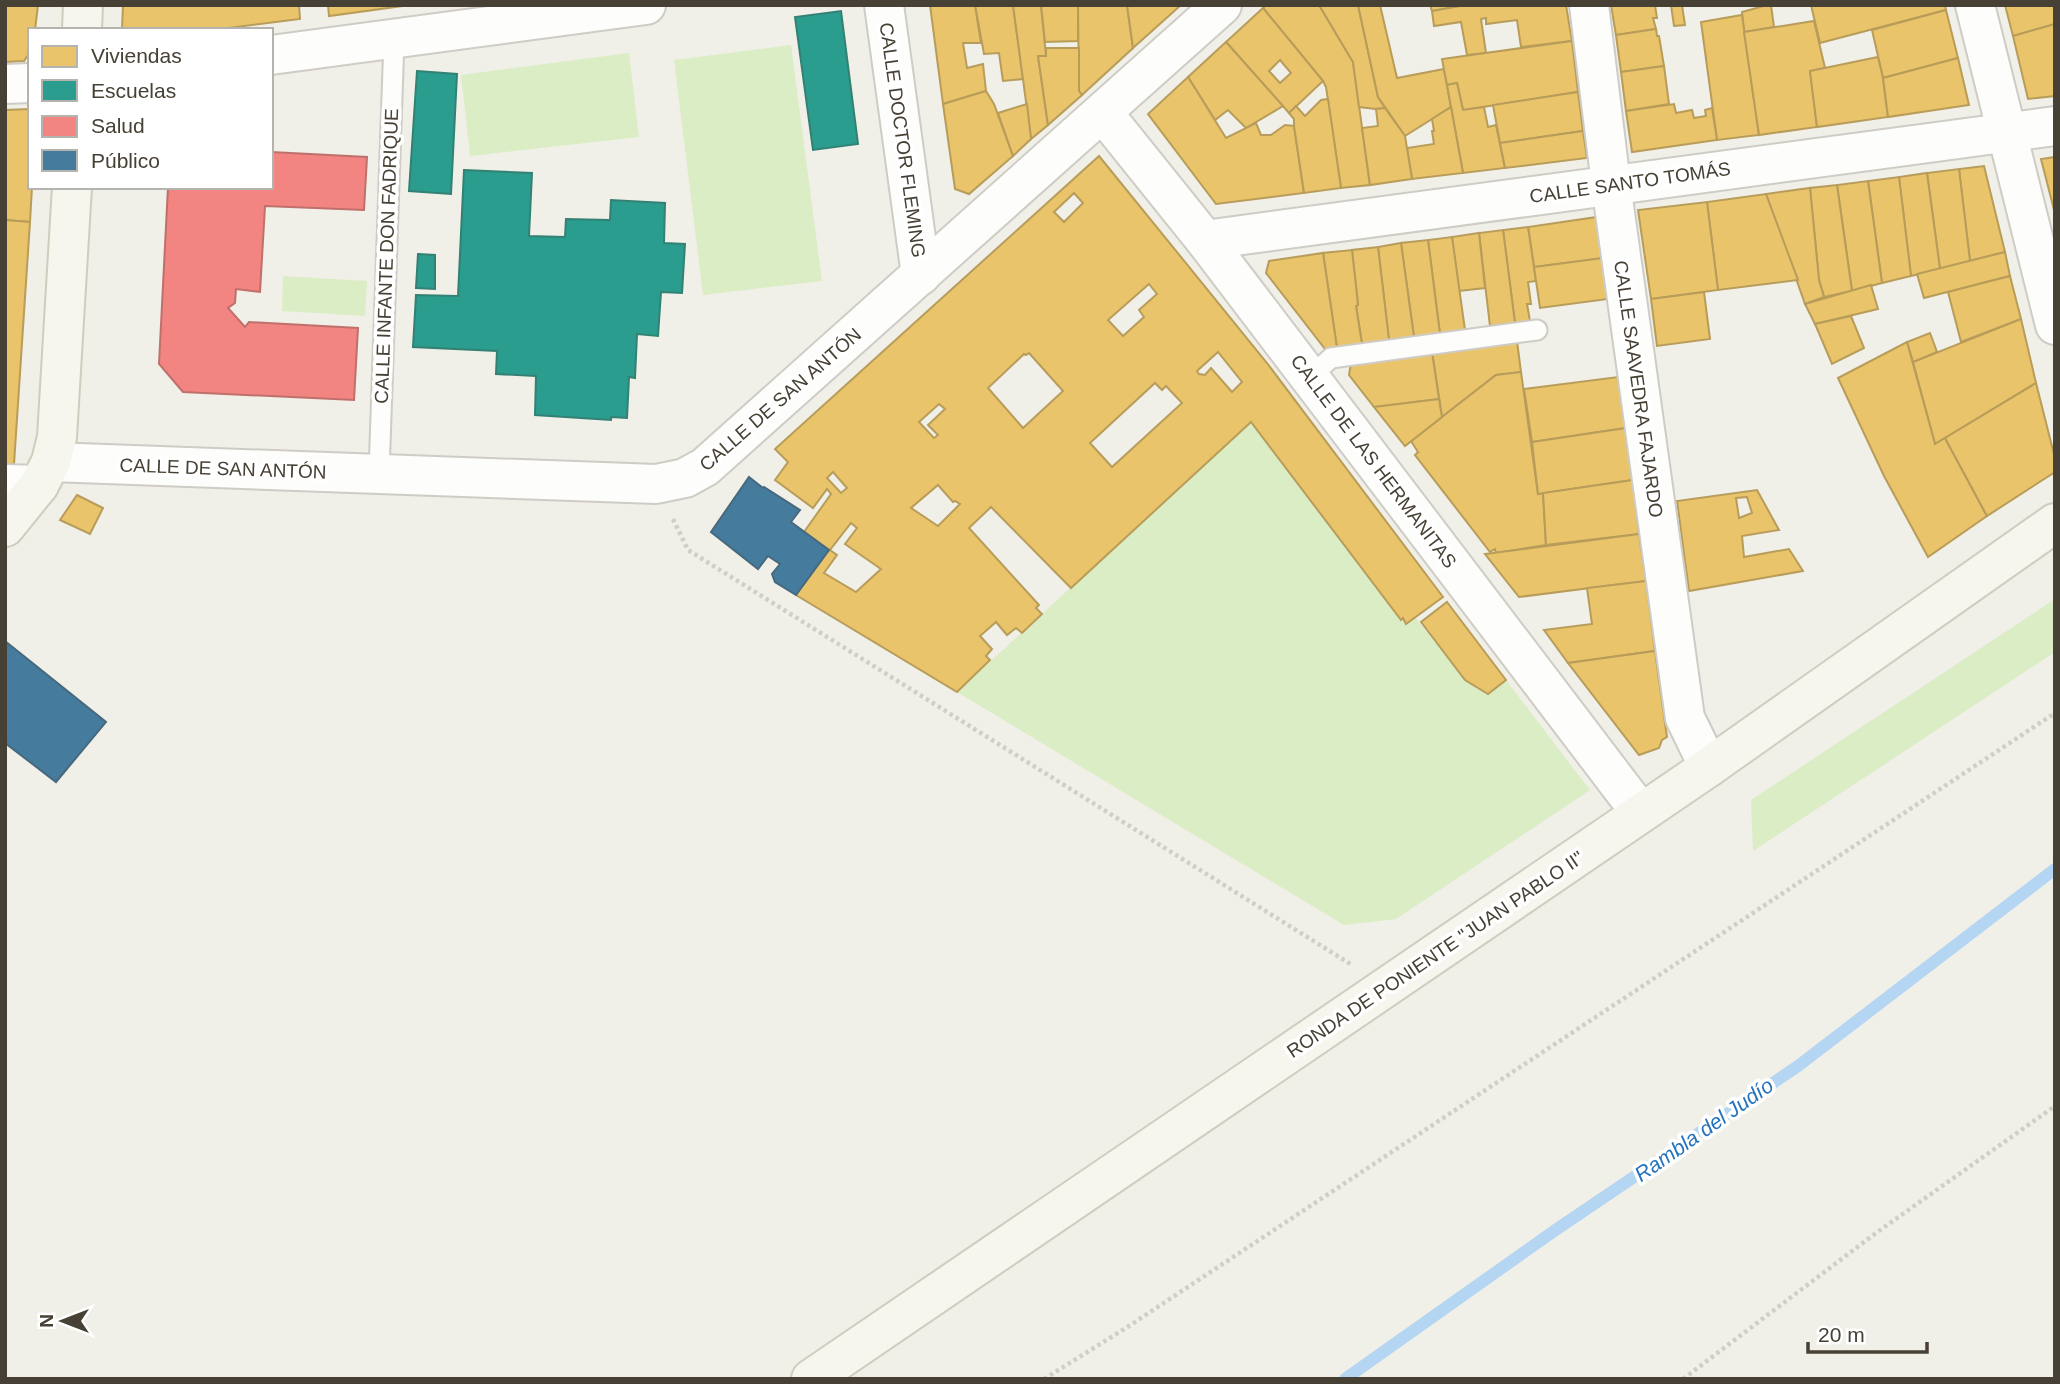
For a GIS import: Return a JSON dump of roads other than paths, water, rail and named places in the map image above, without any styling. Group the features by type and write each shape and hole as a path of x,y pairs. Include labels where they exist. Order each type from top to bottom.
{"main road":[{"path":"82,28 83,5"},
{"path":"5,527 57,437 72,189"},
{"name":"RONDA DE PONIENTE \"JUAN PABLO II\"","path":"811,1379 1388,988 1709,767 2055,523"}],"street":[{"path":"273,55 394,38 540,12 646,5"},
{"name":"CALLE DOCTOR FLEMING","path":"884,5 921,275"},
{"name":"CALLE DE SAN ANTÓN","path":"32,477 379,474 656,484 685,478 705,467 1222,5"},
{"name":"CALLE SAAVEDRA FAJARDO","path":"1589,5 1685,718 1709,767"},
{"path":"1975,5 2055,325"},
{"path":"5,84 28,83"},
{"name":"CALLE DE LAS HERMANITAS","path":"1103,113 1205,240 1641,813"},
{"name":"CALLE SANTO TOMÁS","path":"1205,240 2055,126"}],"lane":[{"name":"CALLE INFANTE DON FADRIQUE","path":"379,474 394,38"},
{"path":"1310,377 1331,358 1536,330"}],"waterway":[{"name":"Rambla del Judío","path":"1345,1379 1554,1231 1798,1066 2055,869"}]}
